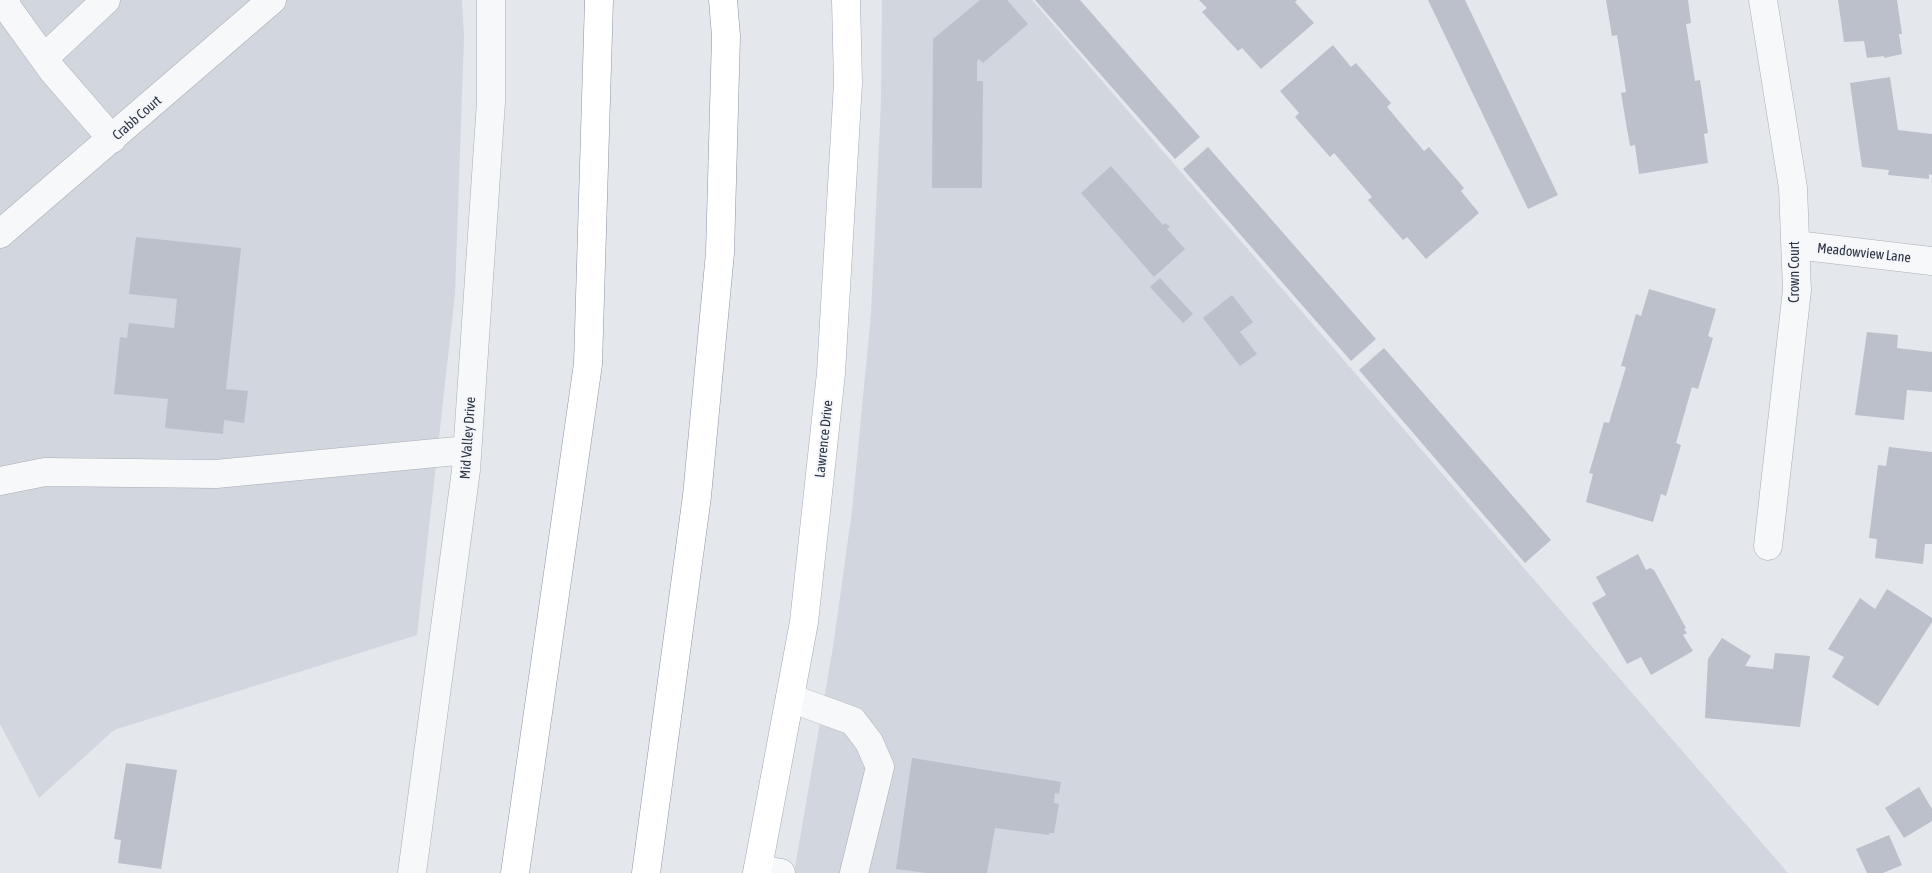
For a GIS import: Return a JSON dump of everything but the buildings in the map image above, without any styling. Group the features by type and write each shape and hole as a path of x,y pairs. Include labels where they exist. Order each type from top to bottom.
{"main road":[{"path":"515,873 588,364 599,0"},
{"path":"646,873 697,496 720,253 726,36 723,0"},
{"name":"Lawrence Drive","path":"765,872 790,698 804,622 831,373 848,83 846,0"}],"street":[{"path":"6,0 4,3 44,58 112,139"},
{"path":"44,58 106,0"},
{"name":"Crabb Court","path":"0,234 272,0"},
{"name":"Mid Valley Drive","path":"412,873 467,450 491,102 491,0"},
{"name":"Crown Court","path":"1763,0 1793,188 1797,290 1768,546"},
{"name":"Meadowview Lane","path":"1796,245 1932,261"},
{"path":"0,481 45,472 216,474 467,450"},
{"path":"790,698 853,722 869,742 880,767 854,873"}],"shaded area":[{"path":"0,0 462,0 464,37 455,294 417,635 114,730 39,798 0,724"},
{"path":"882,0 1032,0 1788,873 794,873 833,647 852,511 871,314 881,102"}]}
